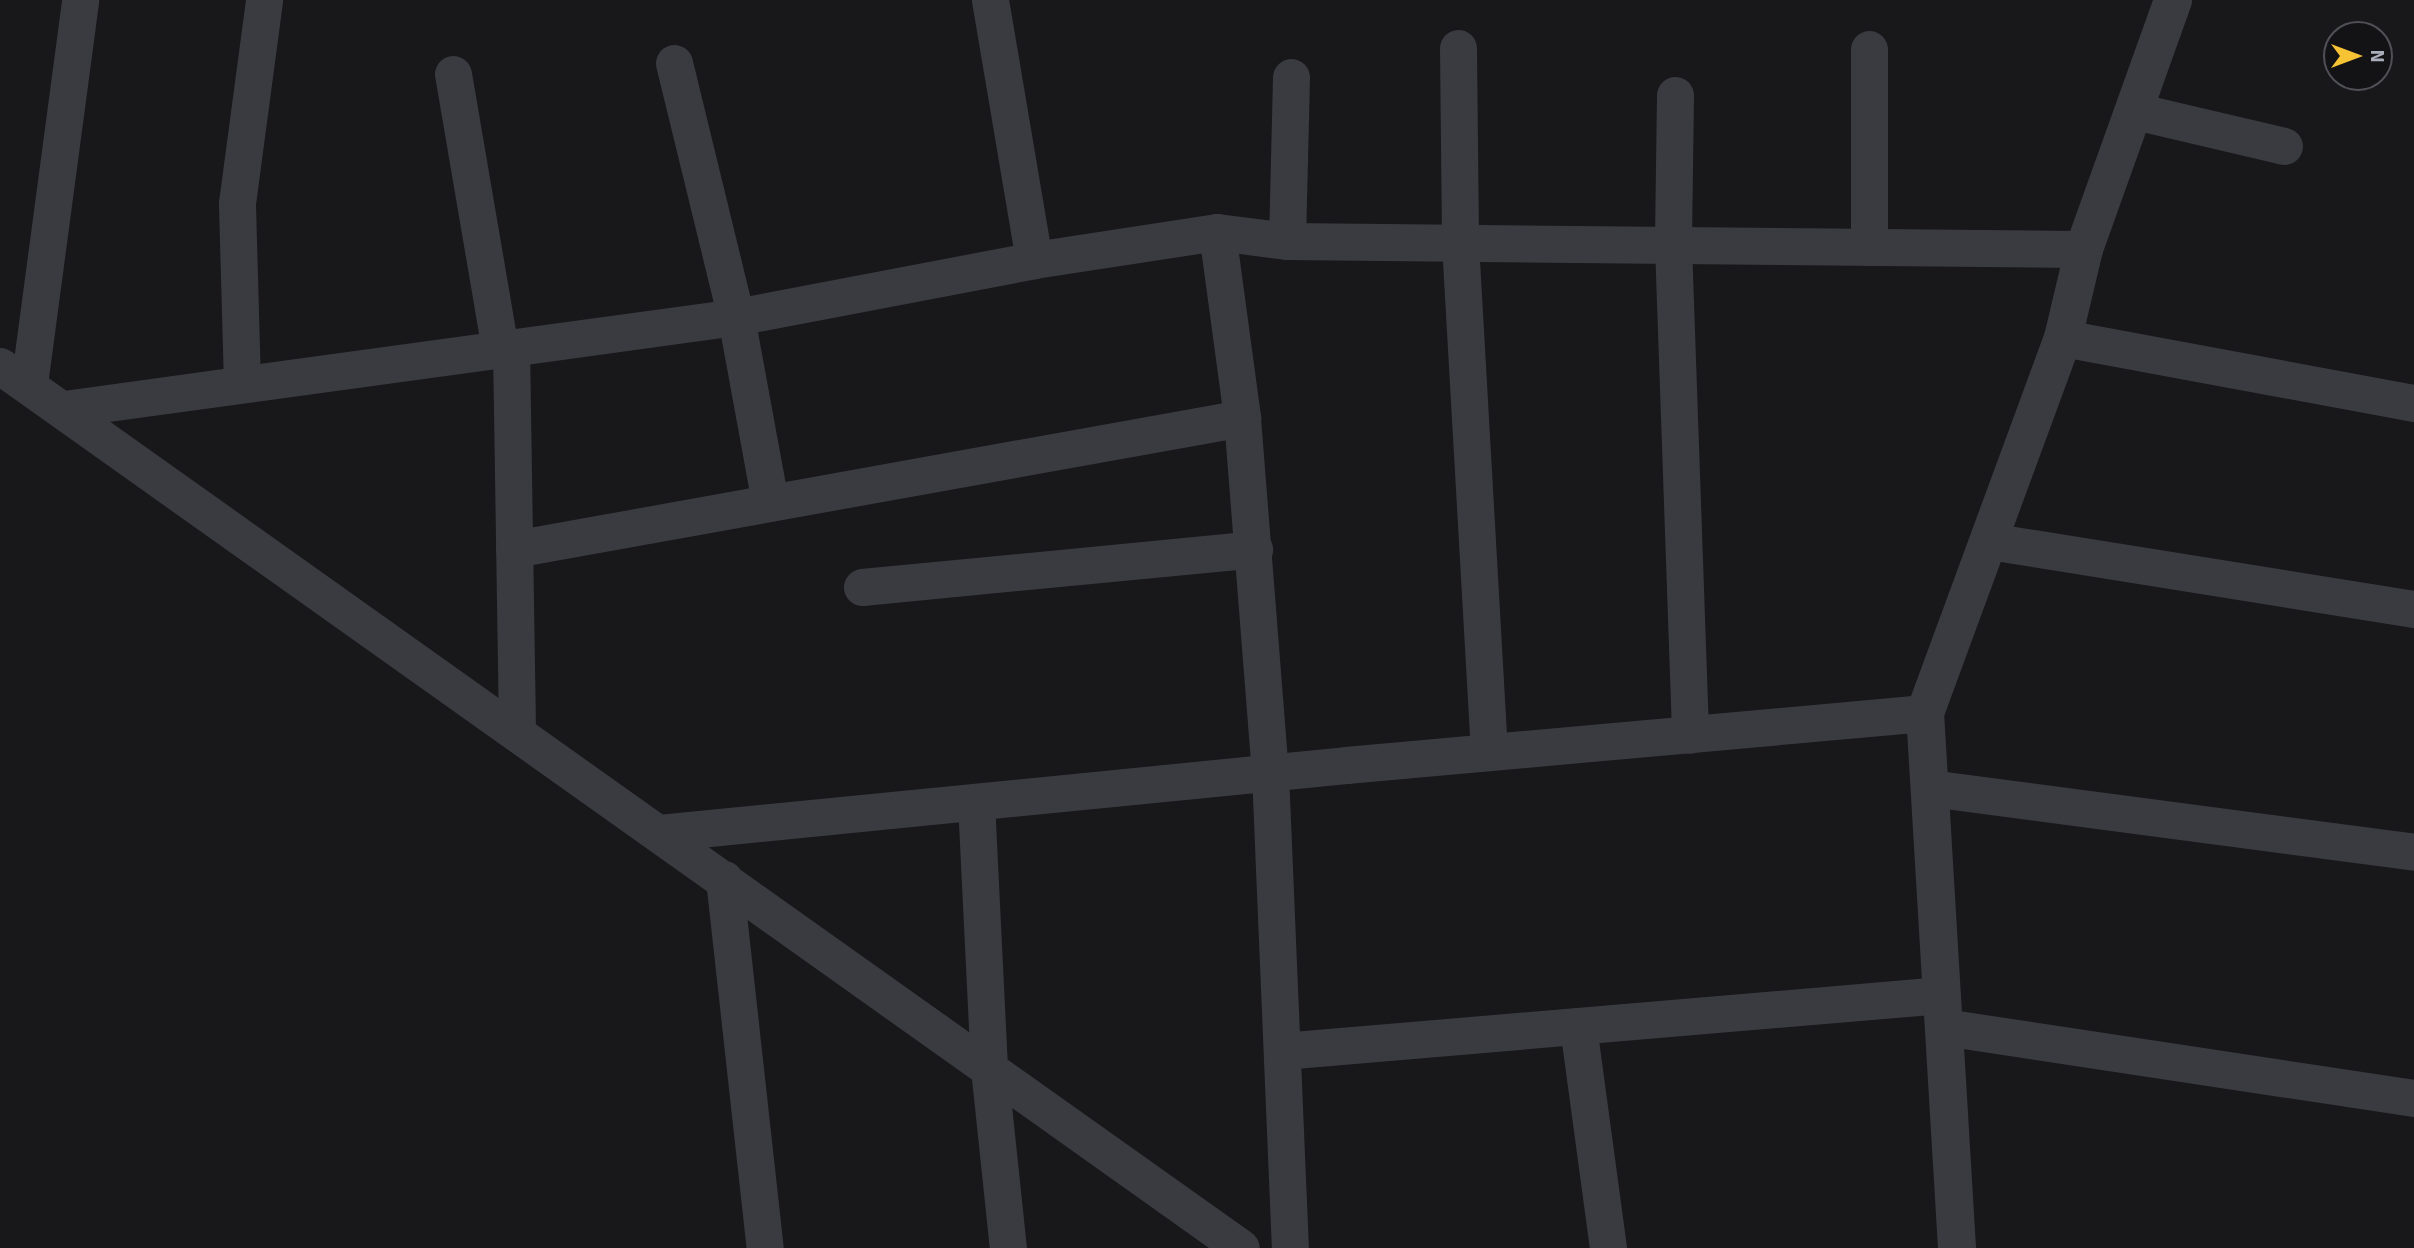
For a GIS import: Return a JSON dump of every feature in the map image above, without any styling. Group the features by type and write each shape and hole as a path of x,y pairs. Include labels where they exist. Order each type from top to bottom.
{"street":[{"path":"80,0 15,375 1241,1248"},
{"path":"242,384 237,203 264,0"},
{"path":"990,0 1034,260"},
{"path":"1957,1248 1925,713 2063,338 2084,249 2135,111 2172,0"},
{"path":"1458,48 1460,243 1489,752"},
{"path":"1869,49 1869,247"},
{"path":"674,63 736,317 770,503"},
{"path":"453,74 506,348 514,549 517,732"},
{"path":"1287,241 1291,77"},
{"path":"1675,95 1673,245 1689,735"},
{"path":"2135,111 2284,146"},
{"path":"64,409 736,317 1034,260 1217,232 1287,241 2084,249"},
{"path":"1217,232 1242,418 1254,549 1270,773 1290,1248"},
{"path":"2063,338 2414,403"},
{"path":"514,549 1242,418"},
{"path":"1989,541 2414,609"},
{"path":"862,587 1254,549"},
{"path":"659,833 1489,752 1925,713"},
{"path":"1930,788 2414,852"},
{"path":"976,802 989,1068 1007,1248"},
{"path":"723,879 765,1248"},
{"path":"1282,1051 1578,1026 1943,1011 2414,1098"},
{"path":"1578,1026 1608,1248"}]}
